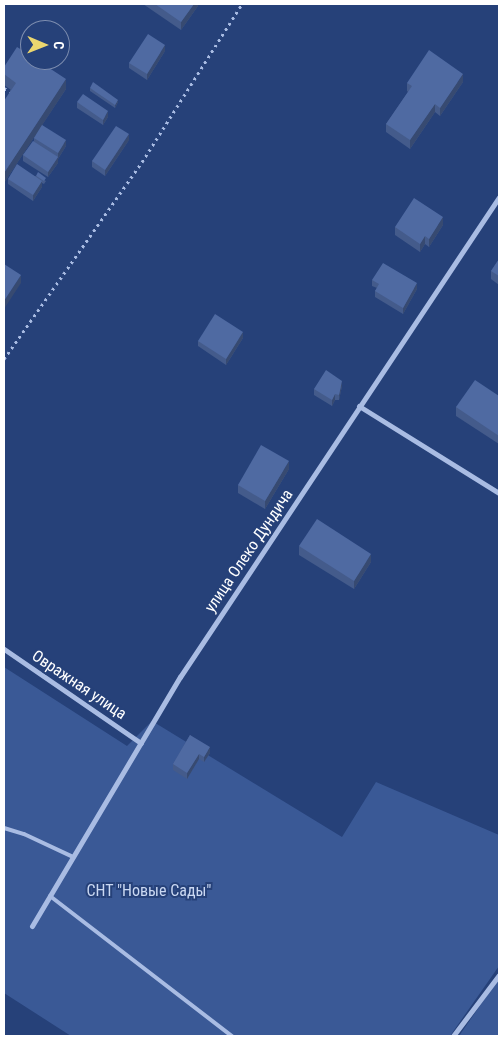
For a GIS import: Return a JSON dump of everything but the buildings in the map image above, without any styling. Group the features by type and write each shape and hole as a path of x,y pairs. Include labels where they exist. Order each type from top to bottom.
{"street":[{"name":"улица Олеко Дундича","path":"32,926 180,677 499,197"},
{"path":"359,406 499,493"},
{"name":"Овражная улица","path":"4,649 141,743"},
{"path":"453,1036 499,975"}],"lane":[{"path":"4,828 24,834 73,857"},
{"path":"50,896 232,1036"}],"path":[{"path":"4,359 142,162 242,4"},
{"path":"4,88 13,95 9,102"}],"green space":[{"name":"СНТ \"Новые Сады\"","path":"4,667 127,746 152,721 342,837 376,782 499,835 499,966 450,1036 71,1036 4,993"},
{"path":"499,978 499,1036 459,1036"}]}
